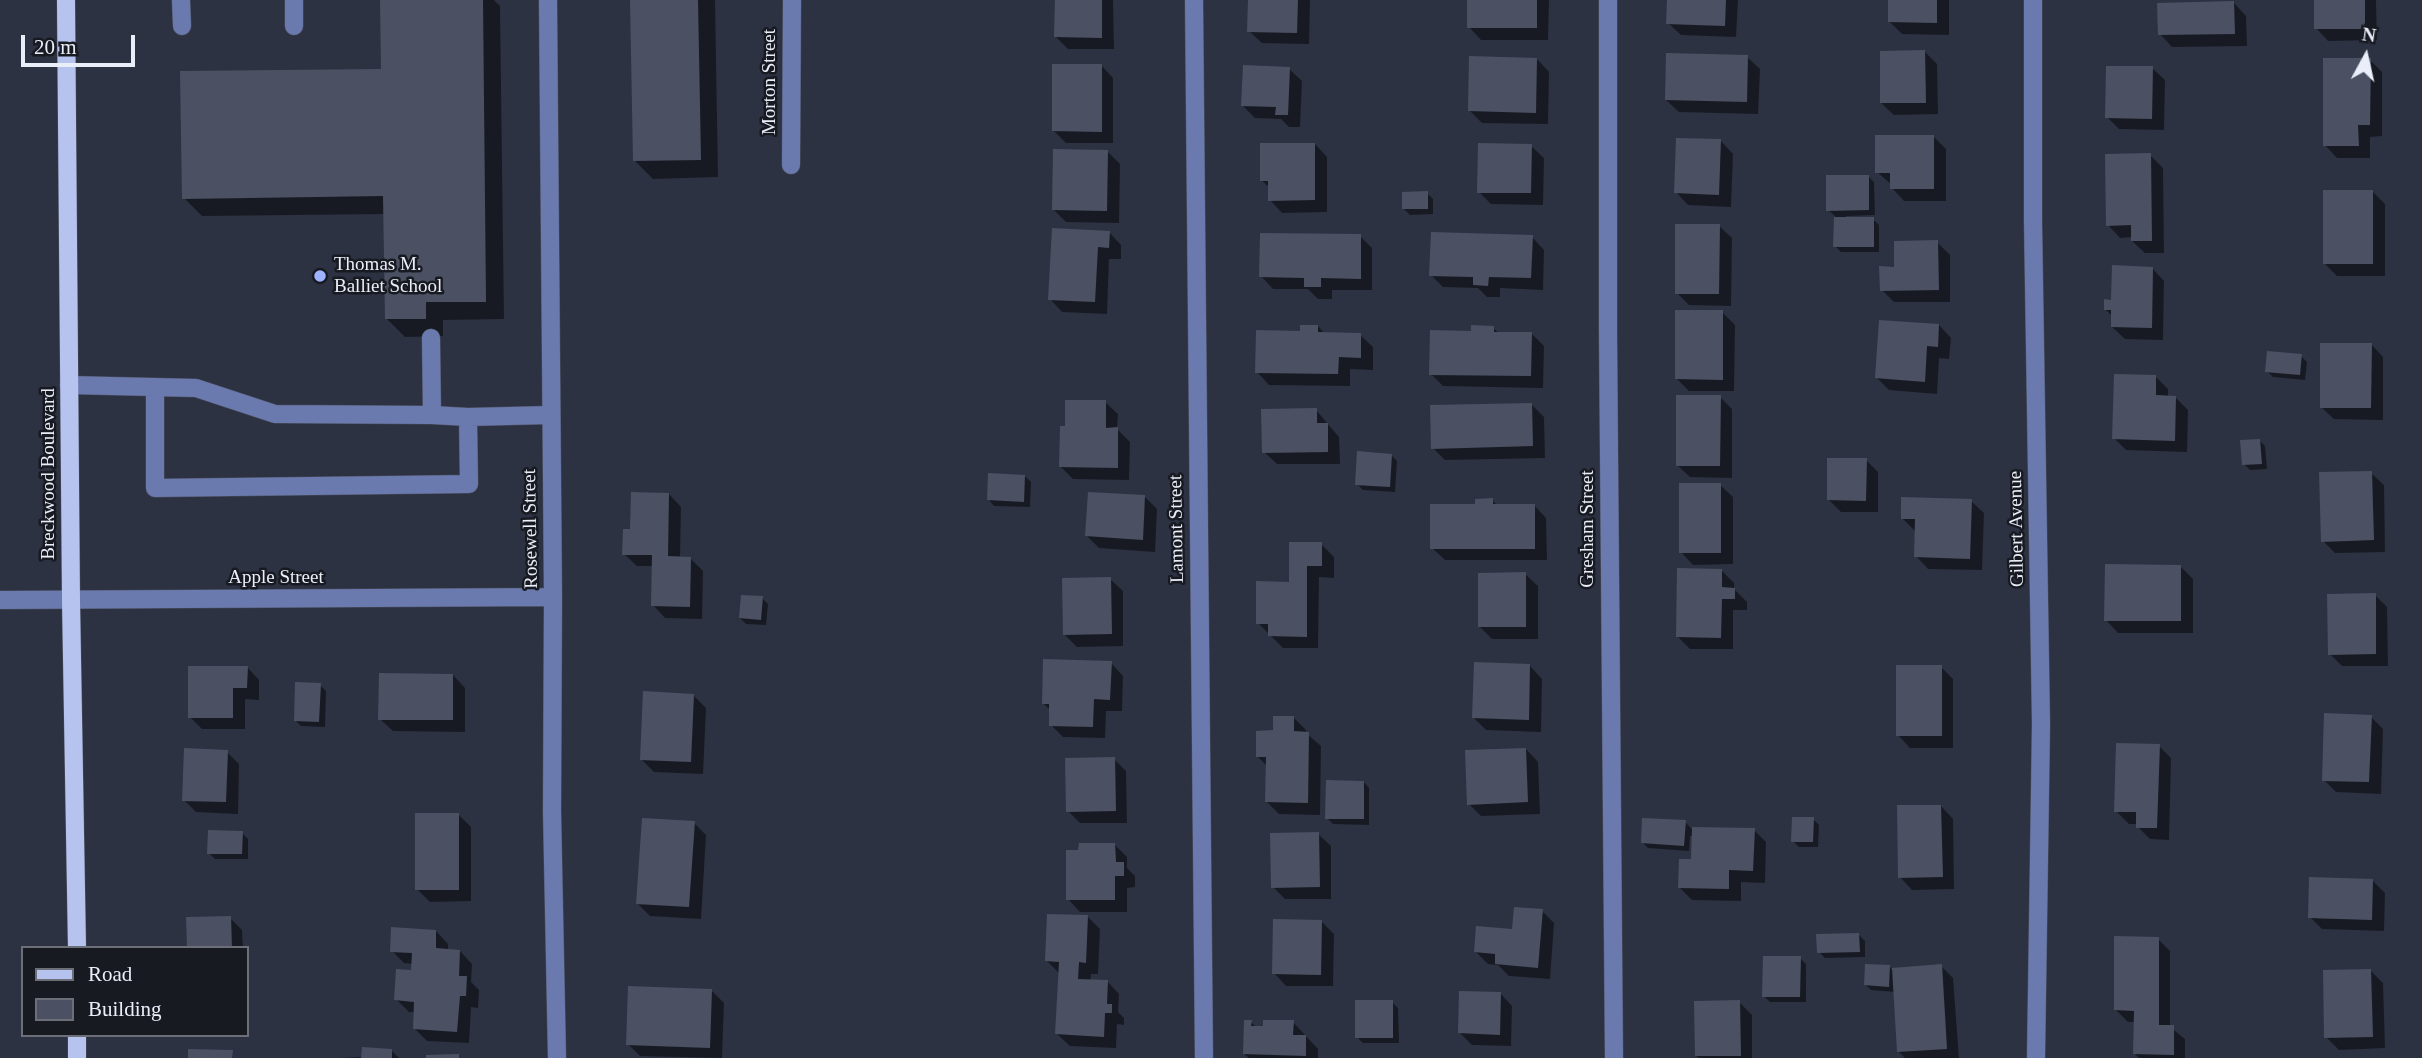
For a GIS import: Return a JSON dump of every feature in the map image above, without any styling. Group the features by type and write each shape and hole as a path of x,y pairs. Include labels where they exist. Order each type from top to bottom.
{"main road":[{"name":"Breckwood Boulevard","path":"66,0 77,946"},
{"path":"77,1037 77,1058"}],"street":[{"path":"181,0 182,26"},
{"path":"294,0 294,26"},
{"name":"Rosewell Street","path":"548,0 552,811 556,1058"},
{"name":"Morton Street","path":"791,165 792,0"},
{"name":"Lamont Street","path":"1194,0 1204,1058"},
{"name":"Gresham Street","path":"1608,0 1614,1058"},
{"name":"Gilbert Avenue","path":"2033,0 2033,221 2041,724 2036,1058"},
{"path":"431,338 432,415"},
{"path":"69,385 196,388 275,414 468,417 550,415"},
{"path":"155,387 155,488 469,484 468,417"},
{"name":"Apple Street","path":"0,600 553,597"}],"building":[{"path":"380,0 483,0 486,302 426,302 426,319 385,319 383,196 182,199 180,71 381,69"},
{"path":"630,0 698,0 701,160 633,161"},
{"path":"1055,0 1102,0 1102,38 1054,37"},
{"path":"1248,0 1298,0 1297,33 1247,32"},
{"path":"1467,0 1537,0 1537,28 1467,28"},
{"path":"1667,0 1726,0 1725,26 1666,24"},
{"path":"1888,0 1937,0 1937,23 1888,22"},
{"path":"2314,0 2365,0 2365,29 2314,29"},
{"path":"2234,1 2235,34 2158,35 2157,3"},
{"path":"1925,50 1926,103 1880,103 1880,51"},
{"path":"1666,53 1748,55 1747,102 1665,100"},
{"path":"1469,56 1537,58 1536,113 1468,111"},
{"path":"2323,58 2371,58 2370,125 2358,125 2359,146 2323,146"},
{"path":"1052,64 1102,64 1102,132 1052,131"},
{"path":"1243,65 1290,67 1288,115 1275,115 1276,107 1241,106"},
{"path":"2106,66 2153,66 2152,119 2105,118"},
{"path":"1875,135 1934,135 1934,189 1890,189 1890,173 1875,173"},
{"path":"1676,138 1721,139 1719,195 1674,193"},
{"path":"1260,143 1315,143 1315,200 1268,201 1268,181 1260,181"},
{"path":"1478,143 1532,144 1531,193 1477,193"},
{"path":"1053,149 1108,150 1107,211 1052,210"},
{"path":"2151,153 2152,241 2131,241 2131,225 2106,226 2105,154"},
{"path":"1826,175 1869,175 1869,210 1826,211"},
{"path":"2323,190 2373,190 2373,264 2323,264"},
{"path":"1428,191 1428,209 1402,209 1402,192"},
{"path":"1834,217 1874,217 1874,247 1833,247"},
{"path":"1675,224 1720,224 1719,294 1675,294"},
{"path":"1052,228 1110,231 1109,248 1098,247 1095,302 1048,300"},
{"path":"1431,232 1533,235 1531,278 1489,277 1488,286 1473,285 1473,277 1429,276"},
{"path":"1260,233 1361,234 1361,279 1321,278 1321,287 1304,287 1304,278 1259,277"},
{"path":"1938,240 1939,290 1880,291 1879,266 1894,267 1894,241"},
{"path":"2112,265 2153,267 2152,328 2111,327 2111,310 2104,310 2104,299 2111,300"},
{"path":"1675,310 1723,310 1723,380 1675,379"},
{"path":"1879,320 1939,324 1938,347 1927,346 1925,382 1875,378"},
{"path":"1300,325 1318,325 1318,332 1361,333 1361,358 1339,357 1338,374 1255,373 1256,330 1300,331"},
{"path":"1471,325 1494,326 1494,332 1532,332 1531,376 1429,375 1430,330 1471,331"},
{"path":"2320,343 2372,343 2371,408 2320,408"},
{"path":"2267,351 2302,354 2300,375 2265,372"},
{"path":"2114,374 2156,375 2156,395 2176,396 2175,441 2112,439"},
{"path":"1676,395 1721,395 1720,466 1676,466"},
{"path":"1065,400 1106,400 1106,428 1118,427 1118,468 1059,467 1060,426 1065,426"},
{"path":"1532,403 1533,446 1431,449 1430,405"},
{"path":"1317,408 1317,423 1328,423 1328,452 1262,453 1261,409"},
{"path":"2260,439 2262,464 2242,465 2240,440"},
{"path":"1357,451 1392,454 1390,487 1355,485"},
{"path":"1827,458 1867,458 1866,501 1827,500"},
{"path":"2372,471 2374,540 2321,542 2319,472"},
{"path":"988,473 1025,475 1024,502 987,500"},
{"path":"1679,483 1721,483 1721,553 1679,553"},
{"path":"631,492 669,493 668,556 691,557 690,607 651,606 652,555 622,555 623,529 630,529"},
{"path":"1088,492 1145,495 1143,540 1085,536"},
{"path":"1901,497 1972,499 1970,559 1914,557 1915,519 1901,519"},
{"path":"1493,498 1493,504 1535,504 1535,549 1430,549 1430,504 1475,504 1475,499"},
{"path":"1289,542 1322,542 1322,566 1307,566 1307,637 1268,636 1268,624 1256,624 1256,581 1289,582"},
{"path":"2105,564 2181,565 2181,621 2104,621"},
{"path":"1677,568 1722,569 1722,587 1735,588 1735,599 1722,599 1721,638 1676,637"},
{"path":"1526,572 1526,627 1478,627 1478,573"},
{"path":"1111,577 1112,634 1063,635 1062,578"},
{"path":"2376,593 2376,654 2328,655 2327,594"},
{"path":"741,595 763,596 761,620 739,618"},
{"path":"1043,659 1112,661 1110,700 1094,699 1093,727 1049,726 1049,704 1042,704"},
{"path":"1474,662 1530,664 1529,720 1472,718"},
{"path":"1896,665 1942,665 1942,736 1896,736"},
{"path":"188,666 248,666 247,688 233,688 233,718 188,718"},
{"path":"379,673 453,674 453,720 378,720"},
{"path":"295,682 321,683 319,722 294,721"},
{"path":"643,691 694,694 691,762 640,760"},
{"path":"2324,713 2372,715 2369,782 2322,781"},
{"path":"1273,716 1294,716 1294,731 1309,732 1308,803 1265,802 1266,757 1256,757 1256,731 1273,730"},
{"path":"2116,743 2160,744 2157,828 2136,828 2136,812 2114,812"},
{"path":"184,748 228,750 226,802 182,801"},
{"path":"1526,748 1528,802 1467,805 1465,750"},
{"path":"1115,757 1116,811 1066,812 1065,758"},
{"path":"1326,780 1364,781 1364,819 1325,819"},
{"path":"1897,805 1941,805 1943,877 1898,878"},
{"path":"415,813 459,813 459,890 415,890"},
{"path":"1792,817 1814,817 1813,842 1791,842"},
{"path":"642,818 695,821 689,907 636,904"},
{"path":"1642,818 1686,820 1684,846 1641,843"},
{"path":"1692,827 1755,828 1753,871 1729,870 1729,889 1678,888 1679,859 1691,859"},
{"path":"208,830 243,831 242,854 207,854"},
{"path":"1319,832 1320,887 1271,888 1270,833"},
{"path":"1079,843 1115,843 1116,862 1124,862 1124,876 1115,876 1115,900 1066,900 1066,850 1078,850"},
{"path":"2309,877 2373,879 2372,920 2308,918"},
{"path":"1514,907 1543,909 1538,968 1495,964 1495,954 1474,952 1476,926 1512,929"},
{"path":"1047,914 1088,915 1086,963 1079,962 1078,979 1108,980 1107,1004 1112,1004 1112,1013 1105,1013 1104,1037 1055,1034 1059,962 1045,961"},
{"path":"231,916 232,946 187,946 186,917"},
{"path":"1273,919 1322,920 1321,975 1272,974"},
{"path":"391,927 436,930 436,948 460,950 459,976 467,976 466,996 460,996 457,1032 413,1029 414,1002 394,1000 396,969 411,970 412,953 390,952"},
{"path":"1859,933 1860,952 1817,953 1816,934"},
{"path":"2114,936 2159,937 2159,1025 2174,1025 2174,1055 2133,1054 2134,1011 2114,1010"},
{"path":"1763,956 1801,956 1800,997 1762,997"},
{"path":"1865,964 1890,965 1889,987 1864,985"},
{"path":"1942,964 1947,1049 1897,1052 1892,968"},
{"path":"2371,969 2373,1037 2324,1038 2323,970"},
{"path":"628,986 712,989 710,1048 626,1045"},
{"path":"1459,991 1501,992 1500,1035 1458,1033"},
{"path":"1355,1000 1393,1000 1393,1038 1355,1038"},
{"path":"1740,1000 1741,1056 1695,1056 1694,1001"},
{"path":"1244,1020 1252,1020 1251,1026 1263,1026 1263,1020 1294,1020 1293,1035 1306,1035 1306,1056 1243,1054"},
{"path":"362,1047 392,1049 392,1058 361,1058"},
{"path":"188,1049 233,1050 232,1058 188,1058"},
{"path":"459,1054 459,1058 426,1058 426,1055"}],"place":[{"name":"Thomas M. Balliet School","path":"320,276"}]}
